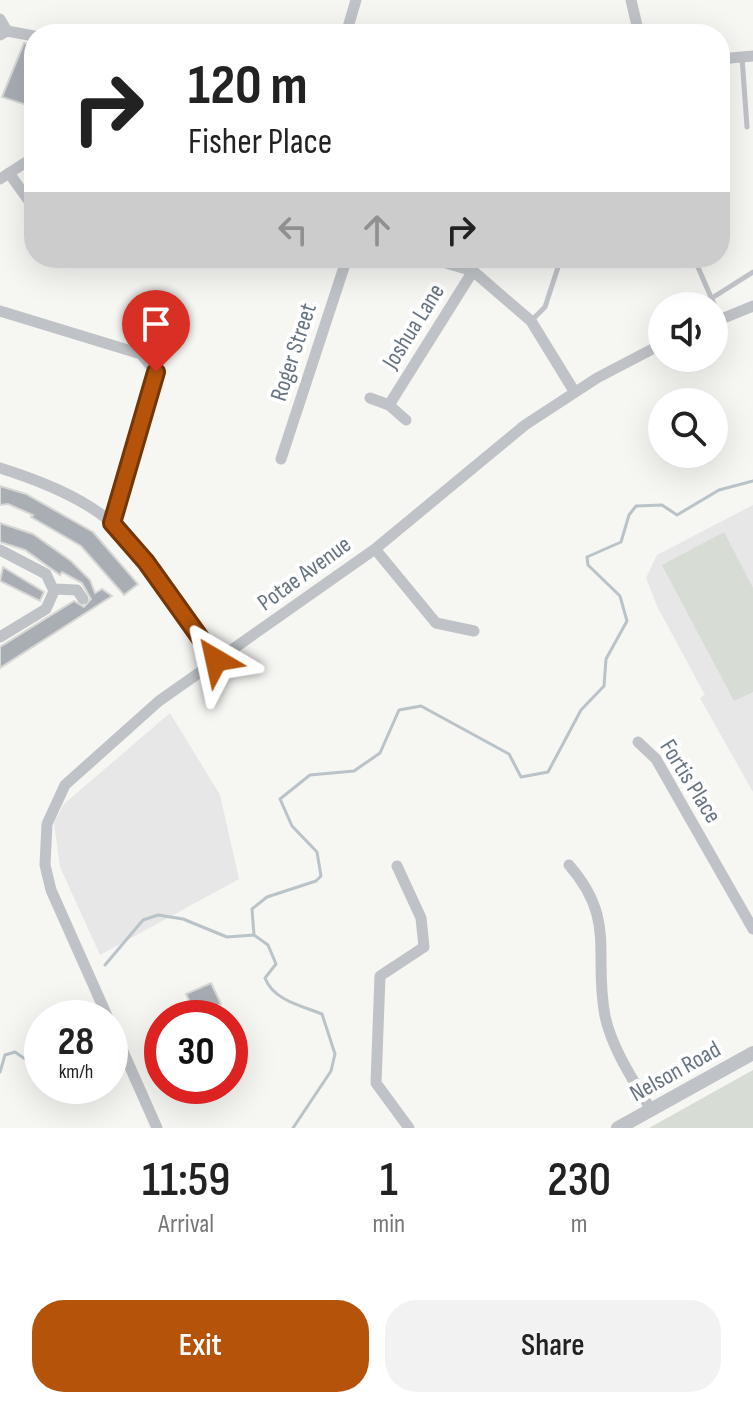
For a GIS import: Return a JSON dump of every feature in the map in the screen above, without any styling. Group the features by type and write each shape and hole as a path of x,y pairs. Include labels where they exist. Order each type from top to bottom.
{"street":[{"path":"349,24 356,0"},
{"path":"631,0 637,24"},
{"path":"0,19 3,33 24,35"},
{"path":"24,163 4,176 24,197"},
{"name":"Roger Street","path":"281,459 344,268"},
{"path":"463,268 473,271 531,321 574,391"},
{"name":"Joshua Lane","path":"389,405 473,271"},
{"path":"728,316 753,306"},
{"path":"0,311 141,354 156,372 112,523"},
{"name":"Potae Avenue","path":"100,1000 51,890 44,851 47,824 56,798 82,766 216,660 375,549 502,443 574,391 648,351"},
{"name":"Joshua Lane","path":"370,398 389,405 406,420"},
{"path":"0,468 48,486 112,523 146,562 216,660"},
{"path":"375,549 436,623 474,631"},
{"path":"0,550 46,574 54,589 46,609 0,637"},
{"path":"54,589 77,590 83,599"},
{"name":"Fortis Place","path":"638,742 656,759 753,929"},
{"path":"569,865 584,883 600,917 601,982 610,1034 651,1110"},
{"path":"397,866 421,918 424,947 380,976 376,1083 409,1128"},
{"name":"Nelson Road","path":"618,1128 753,1053"},
{"name":"Potae Avenue","path":"128,1063 157,1128"}],"lane":[{"path":"747,57 747,127"},
{"path":"531,321 545,307 558,268"},
{"path":"698,268 709,292"},
{"path":"721,292 753,272"}],"shaded area":[{"path":"753,505 753,792 700,698 705,695 658,608 646,578 657,555"},
{"path":"724,532 753,588 753,692 734,701 662,565"},
{"path":"170,713 220,795 239,879 100,955 60,867 54,823 64,804"},
{"path":"753,1070 753,1128 649,1128"}],"building":[{"path":"24,43 24,104 2,97"},
{"path":"0,486 26,494 93,532 138,584 124,595 81,546 31,517 33,515 8,504 0,505"},
{"path":"0,523 33,534 71,561 90,580 95,593 102,589 112,596 0,668 0,647 74,601 84,607 91,599 82,583 62,572 60,575 25,550 0,542"},
{"path":"3,567 44,592 40,601 0,581"},
{"path":"211,983 219,1000 189,1000 186,994"}],"waterway":[{"path":"293,1128 331,1071 335,1054 322,1014 281,997 269,986 265,978 276,964 268,945 254,935 252,909 267,897 316,881 321,876 317,852 292,826 280,799 310,775 354,771 380,753 399,710 421,706 509,754 521,777 548,772 581,710 604,686 606,659 627,621 620,596 588,565 587,557 621,542 629,515 636,506 662,505 677,515 719,490 753,481"},
{"path":"105,965 143,920 158,915 183,919 227,937 254,935"},
{"path":"0,1072 5,1055 15,1052 24,1058"}],"route":[{"path":"156,372 112,523 146,562 216,660"}]}
